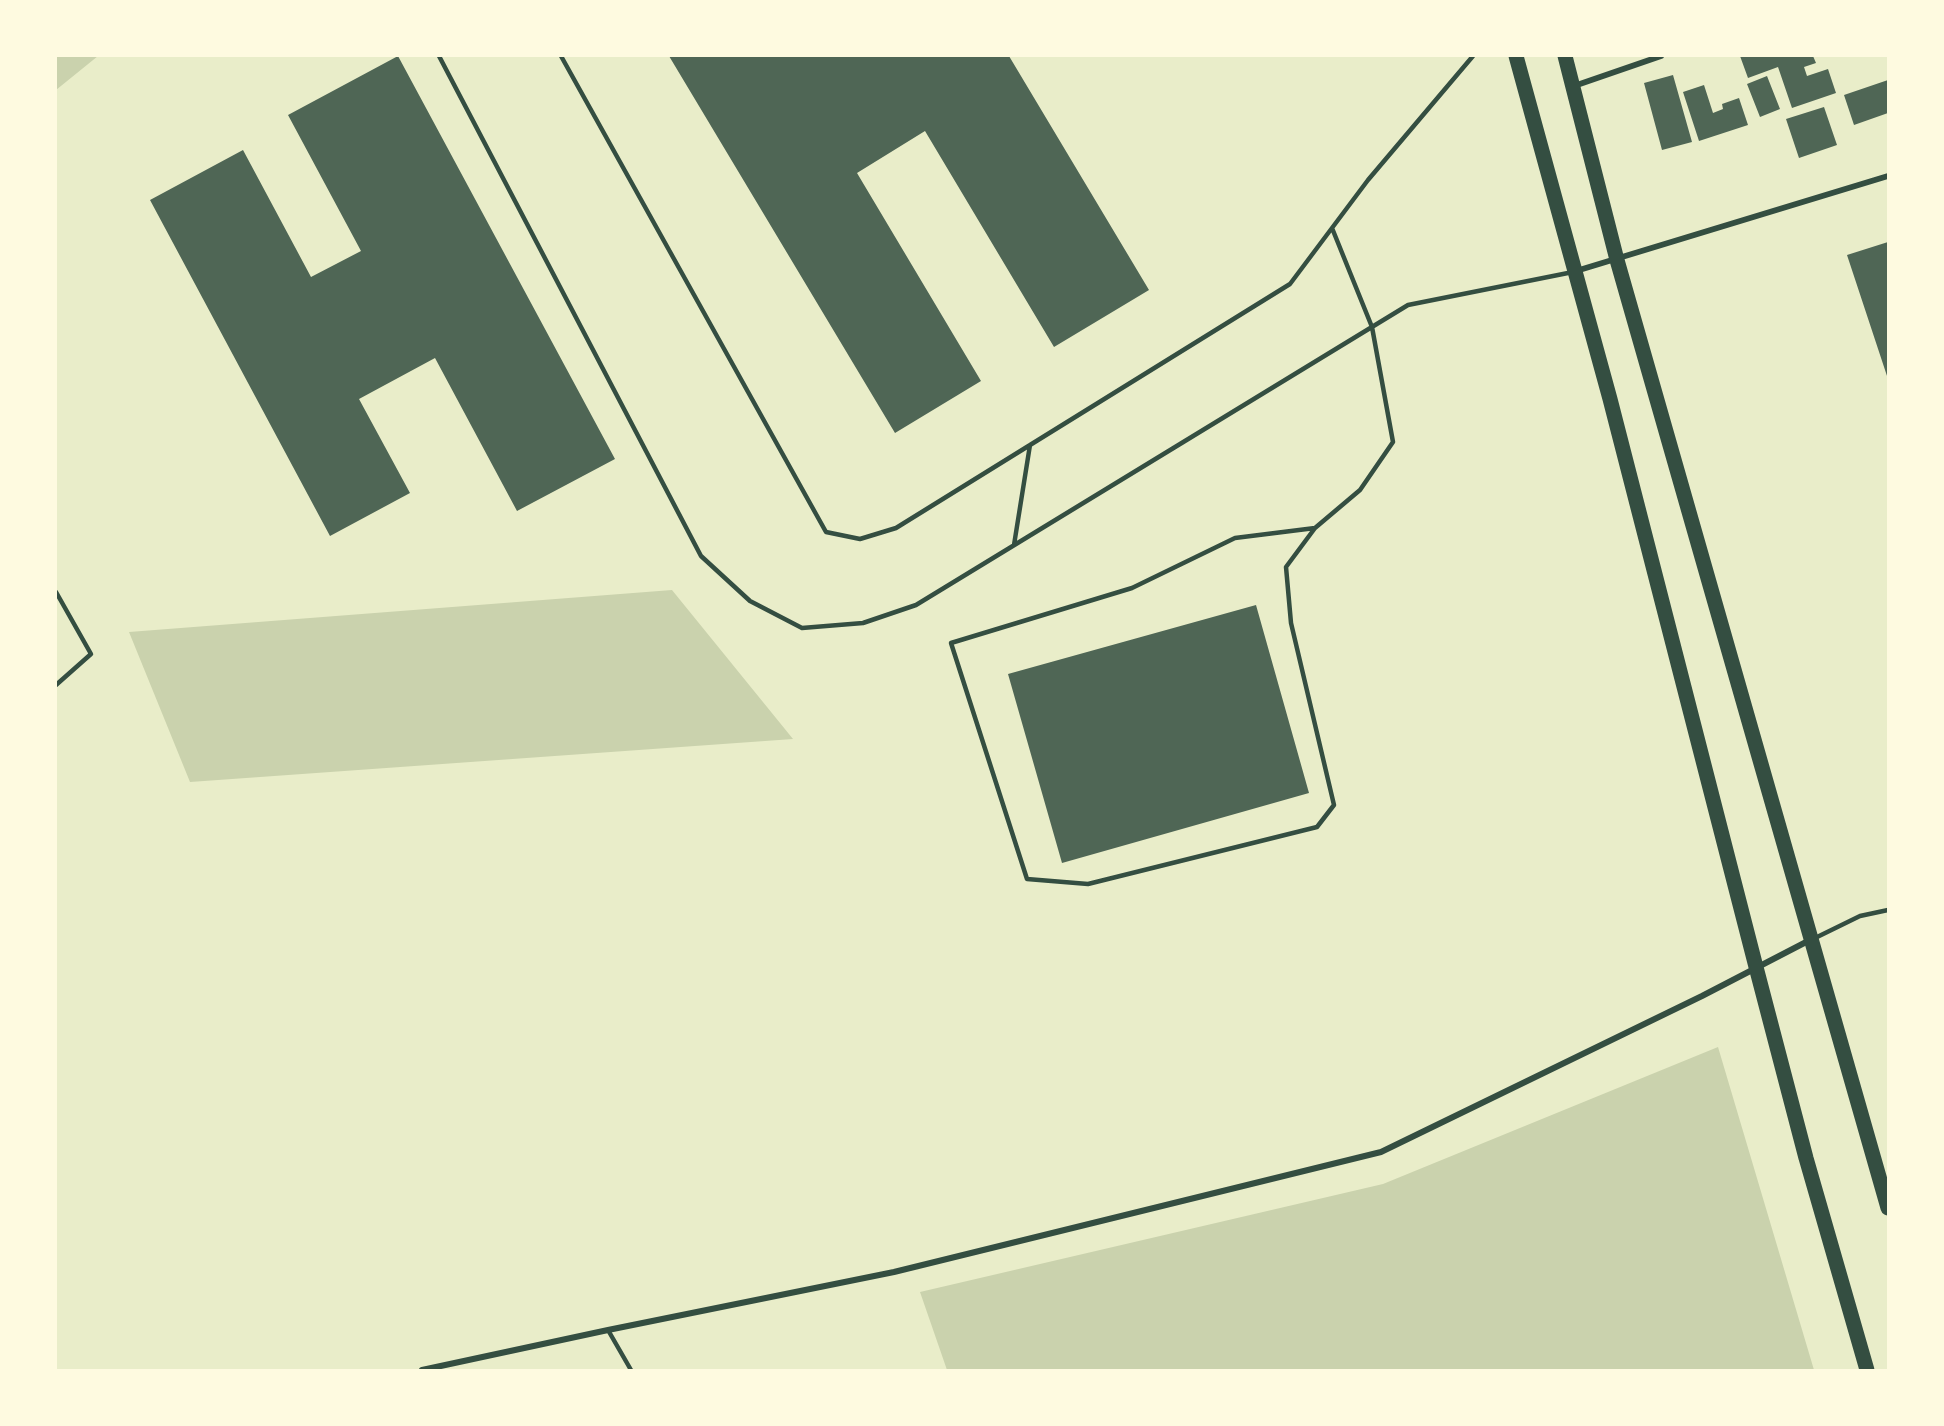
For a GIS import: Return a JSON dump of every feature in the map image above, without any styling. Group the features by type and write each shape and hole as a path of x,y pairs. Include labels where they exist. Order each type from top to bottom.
{"main road":[{"path":"1516,56 1613,410 1806,1158 1867,1371"},
{"path":"1565,56 1617,260 1888,1208"}],"street":[{"path":"1574,86 1661,56"},
{"path":"1575,272 1888,176"},
{"path":"422,1371 608,1330 894,1272 1381,1152 1702,996 1811,940"}],"lane":[{"path":"439,56 701,556 750,601 802,628 863,623 916,605 1408,305 1575,272"},
{"path":"561,56 826,532 860,539 896,528 1290,284 1368,180 1473,56"},
{"path":"1315,528 1235,538 1132,588 951,643 1027,879 1088,884 1317,827 1334,805 1291,623 1286,567 1315,528 1360,490 1393,442 1372,327 1332,228"},
{"path":"1014,545 1030,445"},
{"path":"56,592 91,654 56,685"},
{"path":"1811,940 1860,916 1888,910"},
{"path":"608,1330 631,1371"}],"green space":[{"path":"56,56 98,56 56,90"},
{"path":"672,590 793,739 190,782 129,632"},
{"path":"1718,1047 1814,1370 947,1370 920,1292 1383,1184"}],"building":[{"path":"398,56 615,459 517,511 435,358 359,399 410,493 330,536 150,200 243,150 311,277 361,251 288,115"},
{"path":"669,56 1009,56 1149,290 1054,347 925,131 857,173 981,381 895,433"},
{"path":"1740,56 1813,56 1816,63 1804,67 1807,76 1828,69 1836,93 1792,108 1778,67 1748,78"},
{"path":"1673,75 1692,142 1662,150 1644,83"},
{"path":"1767,76 1780,109 1760,117 1747,84"},
{"path":"1888,80 1888,113 1854,125 1844,95"},
{"path":"1704,85 1713,113 1723,109 1722,104 1739,98 1748,125 1699,141 1683,92"},
{"path":"1824,107 1837,145 1799,158 1786,119"},
{"path":"1888,242 1888,379 1847,255"},
{"path":"1256,605 1309,793 1062,863 1008,674"}]}
